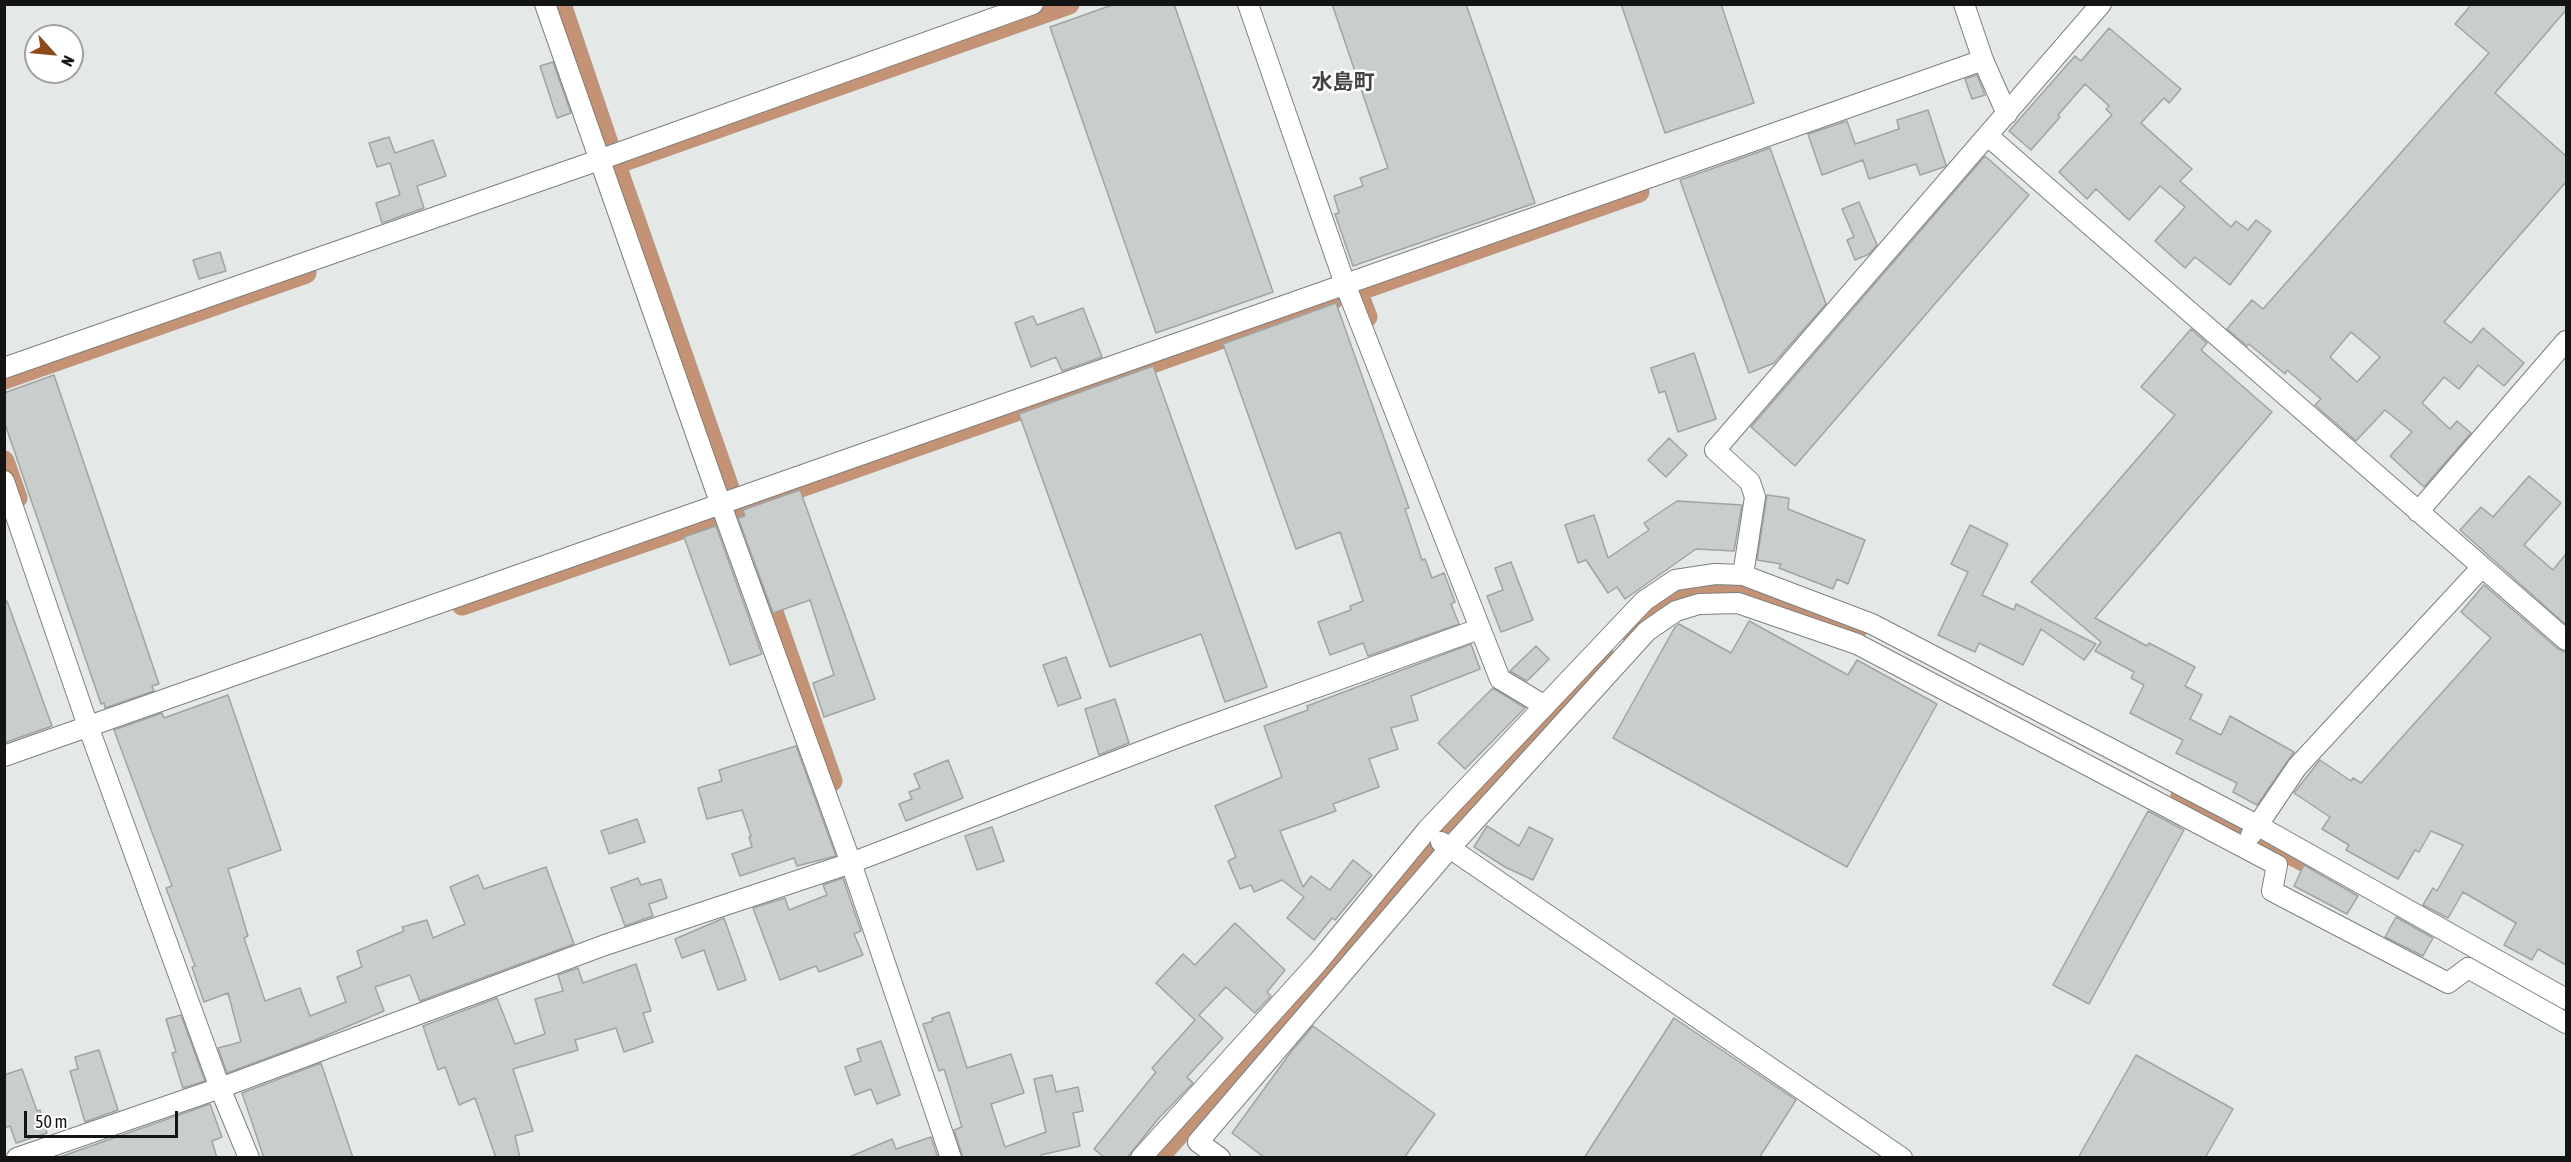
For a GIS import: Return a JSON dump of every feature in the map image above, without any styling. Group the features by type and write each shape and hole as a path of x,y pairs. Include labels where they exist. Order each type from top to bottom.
{"street":[{"path":"545,4 721,505 851,863 951,1158"},
{"path":"4,368 599,160 1033,4"},
{"path":"1248,4 1345,284 1500,679 1545,706"},
{"path":"1964,4 1983,60 2007,114"},
{"path":"1743,575 1755,498 1750,482 1715,450 2101,4"},
{"path":"4,756 1983,60"},
{"path":"1988,136 2566,640"},
{"path":"2418,512 2566,340"},
{"path":"4,481 88,726 220,1088 249,1158"},
{"path":"2251,835 2297,767 2482,567"},
{"path":"1220,1158 1198,1142 1449,849 1647,631 1697,594 1715,574"},
{"path":"1141,1158 1318,962 1426,830 1644,601 1675,580 1715,574 1743,575 1872,624 2251,835 2566,999"},
{"path":"1697,594 1738,603 1857,644 2251,835 2277,865 2272,891 2448,983 2468,968 2566,1023"},
{"path":"17,1158 220,1088 604,945 851,863 1184,735 1479,629"},
{"path":"1426,830 1449,849 1902,1158"}],"building":[{"path":"1115,4 1174,4 1273,292 1156,333 1050,27"},
{"path":"1332,4 1466,4 1535,203 1353,266 1335,214 1339,213 1334,196 1363,186 1360,178 1388,168"},
{"path":"1621,4 1721,4 1754,103 1665,133"},
{"path":"2472,4 2566,4 2566,10 2495,93 2566,156 2566,182 2444,322 2471,343 2483,328 2524,363 2504,386 2478,365 2459,389 2444,377 2422,403 2450,429 2457,421 2471,433 2424,487 2390,456 2412,432 2385,410 2356,441 2315,405 2321,399 2287,370 2285,374 2227,329 2252,300 2263,309 2489,53 2455,24","holes":["2351,332 2380,357 2357,382 2330,357"]},
{"path":"2109,28 2181,89 2169,103 2164,98 2141,123 2192,169 2180,181 2231,227 2236,221 2248,230 2256,220 2271,231 2230,285 2195,257 2185,268 2155,241 2185,207 2160,186 2129,220 2096,189 2087,199 2059,172 2112,115 2106,109 2109,106 2085,84 2031,150 2009,131 2075,56 2081,61"},
{"path":"553,62 571,113 557,118 540,66"},
{"path":"1977,75 1985,95 1972,99 1965,79"},
{"path":"1928,110 1946,165 1944,167 1920,175 1916,164 1869,179 1863,160 1822,175 1808,134 1847,121 1855,144 1899,129 1897,120"},
{"path":"389,137 395,153 433,140 446,176 417,186 424,208 382,223 376,203 400,195 390,163 377,167 369,143"},
{"path":"1770,148 1826,304 1774,363 1749,373 1680,180"},
{"path":"1985,156 2029,195 1795,466 1751,427"},
{"path":"1859,202 1877,245 1869,254 1855,260 1847,240 1854,237 1842,209"},
{"path":"220,252 226,271 199,279 193,260"},
{"path":"1336,303 1409,508 1405,509 1422,560 1425,559 1432,578 1444,573 1455,602 1451,604 1459,624 1368,656 1363,643 1330,655 1318,622 1351,610 1350,606 1363,601 1340,532 1296,549 1223,344"},
{"path":"1083,308 1102,357 1062,371 1056,357 1031,367 1015,323 1033,316 1037,325"},
{"path":"2191,329 2207,343 2201,350 2272,412 2095,618 2147,646 2149,643 2195,667 2185,686 2202,695 2190,719 2221,735 2230,716 2294,752 2257,805 2233,792 2237,783 2176,753 2183,740 2130,713 2144,685 2131,678 2134,672 2095,651 2101,642 2031,582 2175,415 2141,387"},
{"path":"1694,353 1716,419 1678,432 1665,391 1659,393 1651,368"},
{"path":"1153,366 1267,687 1225,702 1201,634 1110,667 1019,414"},
{"path":"54,375 159,684 152,686 154,691 105,708 104,703 101,704 4,421 4,393"},
{"path":"1669,438 1687,455 1666,477 1648,460"},
{"path":"2529,476 2561,503 2524,545 2553,570 2566,554 2566,625 2460,530 2481,507 2493,517"},
{"path":"800,490 875,699 824,717 813,683 834,675 810,600 773,613 738,518 745,516 743,510"},
{"path":"1767,495 1789,498 1788,509 1865,540 1848,584 1837,579 1833,589 1779,568 1781,564 1757,560"},
{"path":"1677,501 1742,505 1734,551 1696,549 1625,599 1617,587 1608,593 1586,560 1578,563 1565,525 1594,515 1608,558 1649,530 1644,523"},
{"path":"1970,525 2008,544 1982,595 2014,610 2016,604 2096,644 2084,660 2041,629 2023,665 1979,643 1975,652 1938,635 1968,572 1951,564"},
{"path":"716,526 762,654 730,665 684,537"},
{"path":"1511,562 1533,620 1501,632 1487,596 1503,590 1495,568"},
{"path":"2484,585 2558,649 2566,652 2566,965 2538,949 2532,960 2504,945 2516,923 2463,892 2448,918 2423,905 2433,888 2437,891 2463,845 2431,831 2419,852 2415,850 2398,879 2346,850 2349,845 2322,829 2330,817 2294,793 2320,760 2351,781 2353,778 2361,783 2491,638 2461,612"},
{"path":"4,601 7,601 52,726 4,743"},
{"path":"1749,621 1848,675 1857,660 1937,704 1847,867 1613,738 1675,627 1679,624 1731,653"},
{"path":"1471,644 1480,669 1411,696 1418,720 1391,728 1398,749 1369,759 1379,787 1333,804 1336,811 1280,831 1303,887 1311,876 1330,890 1353,860 1372,875 1335,920 1332,918 1314,940 1287,918 1304,897 1282,880 1254,892 1251,885 1240,889 1228,861 1236,857 1215,806 1282,777 1264,726 1308,710 1307,706"},
{"path":"1536,646 1549,659 1527,681 1510,671"},
{"path":"1066,657 1081,698 1058,706 1043,665"},
{"path":"1493,688 1525,708 1465,769 1438,743"},
{"path":"228,695 281,850 228,869 248,936 244,938 265,1001 300,988 310,1016 346,1002 337,977 362,967 357,951 404,931 402,927 427,920 433,938 465,924 450,887 478,875 484,889 546,867 574,944 420,1001 410,975 375,987 384,1011 313,1041 227,1073 218,1048 241,1042 228,993 204,1002 192,967 195,966 166,888 172,886 114,730 162,713 164,718"},
{"path":"1115,699 1129,743 1099,755 1085,709"},
{"path":"796,746 836,856 797,866 794,858 740,876 732,854 752,847 749,837 751,836 742,810 707,819 698,788 722,781 719,770"},
{"path":"948,760 963,798 906,821 899,804 912,799 909,792 920,788 914,774"},
{"path":"2148,811 2184,830 2089,1004 2053,985"},
{"path":"637,819 645,842 609,854 601,831"},
{"path":"1487,826 1519,846 1529,827 1553,839 1533,880 1505,867 1474,847"},
{"path":"992,827 1004,861 977,870 965,836"},
{"path":"2304,865 2358,896 2347,914 2294,886"},
{"path":"638,878 641,885 661,879 667,898 649,904 653,916 625,926 611,888"},
{"path":"843,878 861,931 854,934 863,955 819,972 816,966 780,980 753,908 785,898 789,910 827,895 823,885"},
{"path":"2396,917 2433,938 2423,956 2385,937"},
{"path":"724,918 746,980 718,990 704,950 682,958 675,939"},
{"path":"1235,923 1285,970 1267,992 1271,996 1255,1013 1226,987 1199,1015 1223,1038 1187,1077 1193,1083 1158,1119 1127,1158 1105,1158 1094,1149 1156,1072 1152,1068 1195,1020 1156,983 1183,954 1195,965"},
{"path":"636,964 651,1011 643,1013 653,1042 624,1052 616,1028 575,1040 578,1050 513,1069 533,1131 515,1136 520,1158 496,1158 475,1098 459,1105 445,1067 438,1070 423,1026 497,998 515,1044 545,1034 535,999 563,991 558,975 578,968 583,983"},
{"path":"949,1012 967,1068 1011,1054 1024,1093 991,1104 1005,1147 1046,1132 1034,1079 1052,1075 1056,1092 1078,1087 1083,1111 1073,1113 1080,1146 1041,1155 1042,1158 963,1158 954,1130 962,1127 944,1069 939,1071 923,1024"},
{"path":"181,1015 205,1081 183,1088 172,1053 176,1052 166,1019"},
{"path":"1674,1018 1796,1100 1759,1158 1584,1158"},
{"path":"1313,1026 1435,1114 1404,1158 1265,1158 1232,1133 1291,1052"},
{"path":"881,1041 900,1095 877,1104 871,1089 855,1095 845,1067 861,1061 857,1049"},
{"path":"99,1050 118,1110 85,1122 70,1071 78,1069 75,1057"},
{"path":"2136,1055 2233,1109 2205,1158 2078,1158"},
{"path":"321,1063 353,1158 264,1158 242,1093"},
{"path":"22,1069 37,1111 40,1110 47,1133 16,1143 10,1126 4,1128 4,1075"},
{"path":"210,1104 222,1137 212,1141 217,1158 57,1158"},
{"path":"931,1137 938,1158 847,1158 892,1139 896,1149"}],"waterway":[{"path":"561,4 609,146"},
{"path":"615,164 1069,4"},
{"path":"617,168 731,494"},
{"path":"1367,317 1357,291 1639,192"},
{"path":"4,379 306,273"},
{"path":"741,508 1333,299"},
{"path":"4,461 17,498"},
{"path":"462,605 710,519"},
{"path":"764,586 832,781"},
{"path":"1627,630 1637,619 1663,600 1711,586 1735,587 1858,628"},
{"path":"1158,1158 1604,656"},
{"path":"2181,796 2307,863"}],"district":[{"name":"水島町","path":"1343,82"}]}
